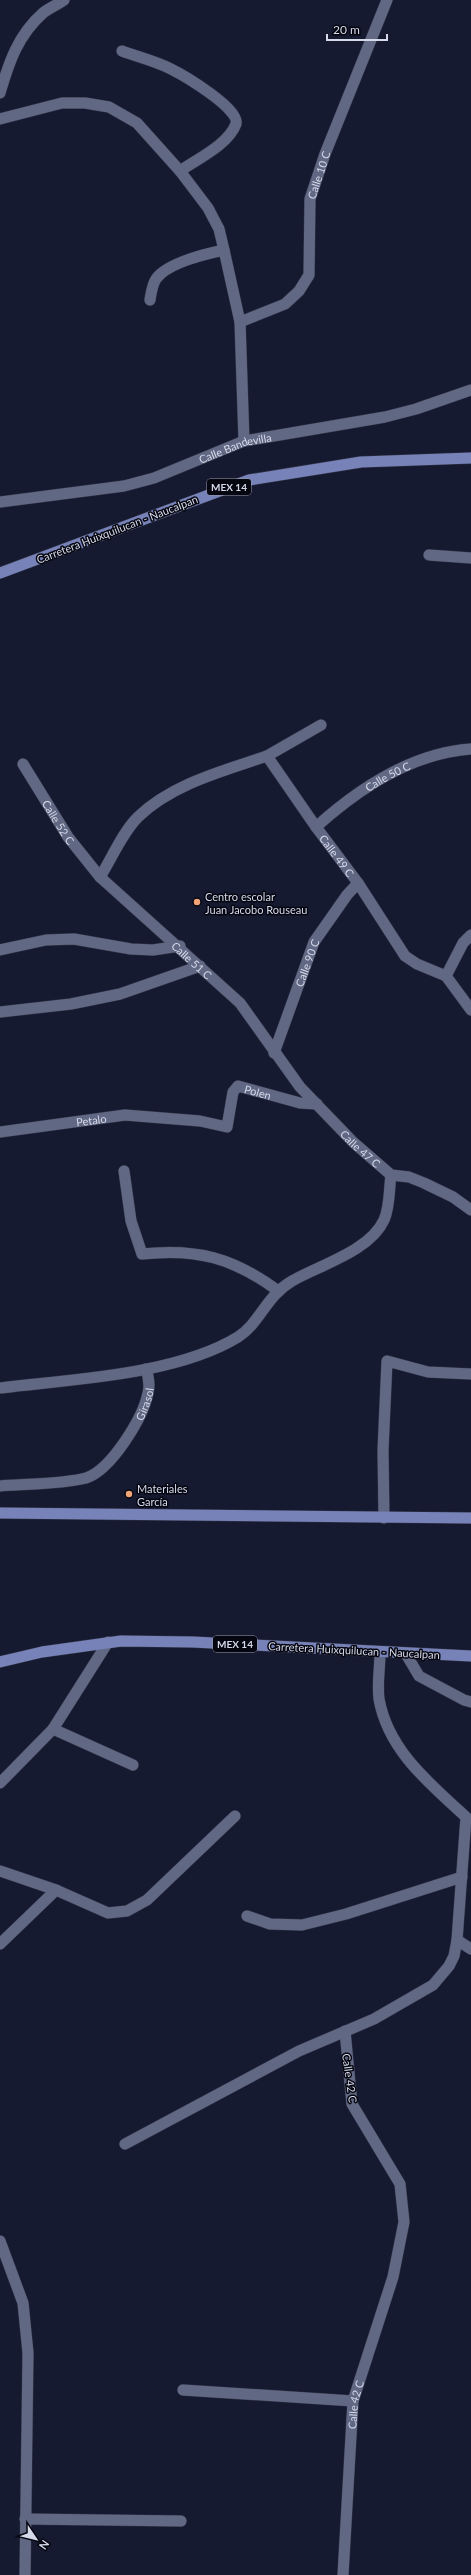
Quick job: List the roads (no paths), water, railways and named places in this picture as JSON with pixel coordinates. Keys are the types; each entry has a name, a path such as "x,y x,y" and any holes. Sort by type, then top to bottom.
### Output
{"main road":[{"name":"Carretera Huixquilucan - Naucalpan","path":"0,573 249,480 361,462 471,458"},
{"path":"0,1513 471,1518"},
{"name":"Carretera Huixquilucan - Naucalpan","path":"0,1662 42,1652 108,1642 193,1642 380,1653 471,1656"}],"street":[{"path":"0,93 12,54 24,33 45,12 64,0"},
{"name":"Calle 10 C","path":"240,322 289,302 299,291 309,275 310,199 331,140 387,0"},
{"path":"122,51 170,69 208,91 233,112 236,118 236,124 226,138 180,171"},
{"path":"0,120 62,103 85,103 109,108 137,123 180,171 208,208 219,229 224,250 240,322 244,441"},
{"path":"150,300 156,280 167,270 200,254 224,250"},
{"name":"Calle Bandevilla","path":"0,502 124,486 154,478 244,441 385,417 416,410 471,390"},
{"path":"429,555 471,558"},
{"path":"100,877 131,826 147,810 189,783 267,756 322,725"},
{"name":"Calle 50 C","path":"316,827 336,809 398,770 450,750 471,749"},
{"name":"Calle 49 C","path":"267,756 316,827 358,883 405,956 417,964 446,976"},
{"name":"Calle 52 C","path":"23,764 68,837 100,877"},
{"name":"Calle 51 C","path":"100,877 143,917 180,946 248,1012 274,1053"},
{"name":"Calle 90 C","path":"274,1053 314,942 347,895 358,883"},
{"path":"471,935 463,943 446,976 471,1010"},
{"path":"0,950 46,940 74,939 131,949 153,950 180,946"},
{"path":"0,1012 71,1004 120,994 200,966"},
{"name":"Calle 47 C","path":"274,1053 300,1087 353,1142 390,1175 409,1177 424,1183 453,1197 471,1210"},
{"name":"Polen","path":"182,1120 227,1127 233,1092 238,1086 300,1103 317,1104"},
{"name":"Petalo","path":"0,1132 125,1115 182,1120"},
{"path":"124,1171 131,1221 142,1254 166,1251 212,1256 255,1274 277,1290"},
{"path":"146,1369 181,1362 239,1336 277,1290 327,1265 370,1238 384,1219 390,1175"},
{"path":"384,1518 383,1450 387,1361 428,1372 471,1374"},
{"name":"Girasol","path":"0,1388 146,1369 149,1381 148,1394 142,1410 121,1446 107,1464 86,1478 0,1486"},
{"path":"0,1783 54,1729 108,1642"},
{"path":"125,2144 299,2051 374,2019 433,1985 449,1966 454,1956 457,1940 466,1817 401,1752 385,1724 379,1697 380,1653"},
{"path":"406,1654 418,1676 464,1700 471,1702"},
{"path":"54,1729 133,1765"},
{"path":"0,1871 56,1890 108,1913 127,1911 147,1900 235,1816"},
{"path":"247,1916 270,1924 302,1925 346,1914 462,1877"},
{"path":"0,1944 56,1890"},
{"path":"457,1940 471,1949"},
{"name":"Calle 42 C","path":"343,2575 353,2401 393,2277 404,2222 404,2205 400,2184 352,2104 345,2031"},
{"path":"0,2241 22,2303 28,2353 24,2575"},
{"path":"183,2390 353,2401"},
{"path":"25,2519 181,2521"}],"place":[{"name":"Centro escolar Juan Jacobo Rouseau","path":"197,902"},
{"name":"Materiales García","path":"129,1494"}]}
